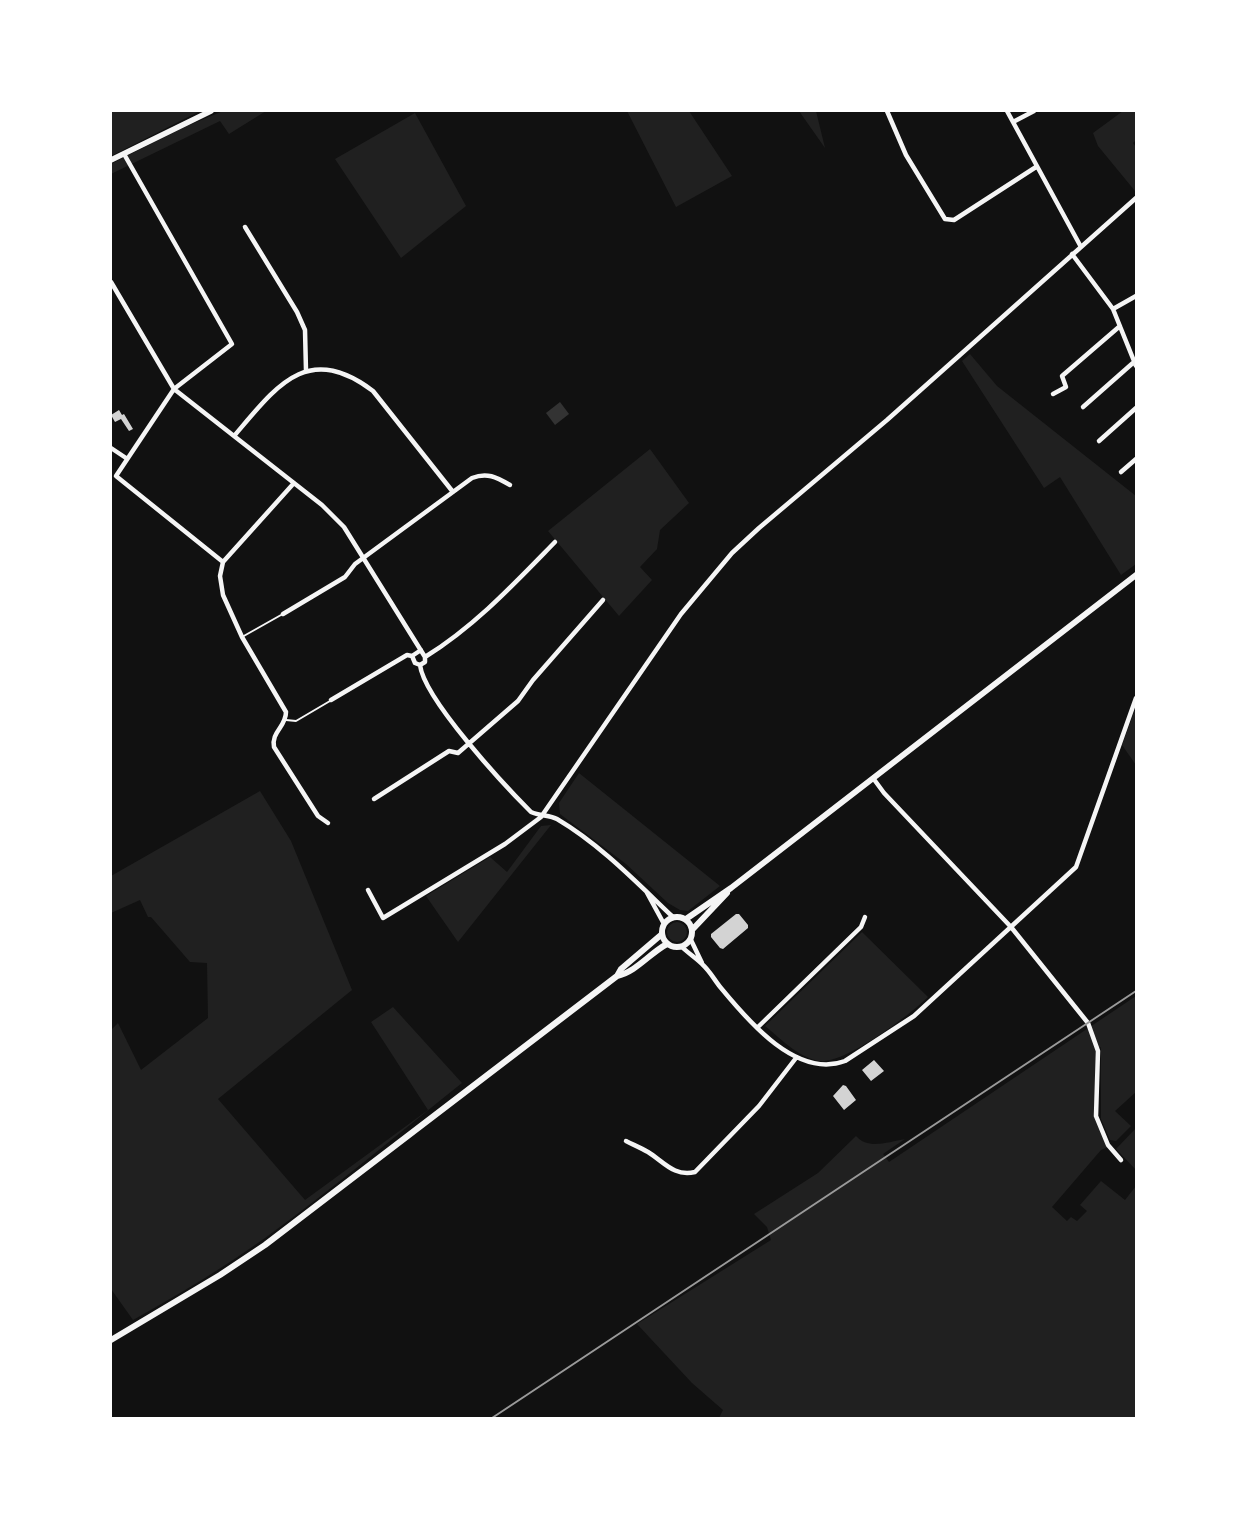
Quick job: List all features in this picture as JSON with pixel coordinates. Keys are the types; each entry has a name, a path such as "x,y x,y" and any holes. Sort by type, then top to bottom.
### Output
{"main road":[{"path":"667,944 662,934 664,924 673,917 686,919 731,888 1136,575"},
{"path":"692,930 731,888"},
{"path":"111,1340 220,1276 266,1245 617,976 625,974 667,944 682,947 691,940 692,930 686,919"},
{"path":"617,976 621,968 662,934"}],"street":[{"path":"111,160 211,111"},
{"path":"887,111 906,155 945,220 954,220 1036,167"},
{"path":"1007,111 1081,247"},
{"path":"1013,122 1034,111"},
{"path":"124,154 232,344 174,389 126,458 116,476 223,562"},
{"path":"368,890 383,918 505,844 542,817 681,614 732,553 887,420 1136,198"},
{"path":"245,228 297,312 305,330 306,371"},
{"path":"1072,254 1113,309 1135,364 1082,407"},
{"path":"111,282 174,389 335,516 364,558 425,657"},
{"path":"1113,309 1136,296"},
{"path":"1053,394 1066,387 1062,376 1120,326"},
{"path":"234,436 272,392 289,379 306,371 332,370 345,373 373,391 453,492"},
{"path":"1099,441 1136,408"},
{"path":"111,448 126,458"},
{"path":"1121,472 1136,459"},
{"path":"283,614 345,578 355,564 472,478 482,474 495,477 510,485"},
{"path":"294,483 223,562 220,576 221,590 242,637 286,712 286,720 275,734 274,747 318,816 328,823"},
{"path":"420,665 424,662 425,657 455,638 504,594 555,542"},
{"path":"374,799 449,751 458,754 470,745 518,701 533,680 603,600"},
{"path":"331,700 407,655 412,656 421,650"},
{"path":"412,656 415,663 420,665"},
{"path":"420,665 423,678 438,702 470,745 521,802 532,812 542,817 555,818 573,830 645,890 673,917"},
{"path":"682,947 702,964 758,1027 796,1058 822,1066 832,1066 845,1061 914,1016 1076,867 1136,698"},
{"path":"873,778 884,793 1011,926 1092,1031 1099,1060 1096,1116 1108,1145 1121,1160"},
{"path":"645,890 664,924"},
{"path":"758,1027 861,927 865,917"},
{"path":"691,940 702,964"},
{"path":"626,1141 650,1153 673,1171 688,1174 695,1172 759,1106 796,1058"}],"lane":[{"path":"242,637 283,614"},
{"path":"286,720 296,721 331,700"}],"shaded area":[{"path":"111,111 200,111 111,156"},
{"path":"223,111 266,111 229,134 220,121 111,174 111,164 187,126"},
{"path":"627,111 689,111 732,176 676,207"},
{"path":"799,111 816,111 825,148"},
{"path":"1123,111 1136,111 1136,140 1133,143 1136,147 1135,191 1098,146 1093,133"},
{"path":"415,113 466,206 401,258 335,159"},
{"path":"970,354 997,386 1136,496 1136,564 1121,575 1060,477 1044,488 962,361"},
{"path":"560,402 569,414 555,425 546,413"},
{"path":"650,449 689,503 660,530 657,549 640,567 652,580 619,616 548,531"},
{"path":"1136,707 1136,765 1122,745"},
{"path":"579,773 720,886 688,911 680,910 668,903 626,864 560,814 559,803"},
{"path":"260,791 291,841 352,990 218,1099 305,1200 428,1110 371,1022 393,1007 462,1083 340,1181 265,1238 200,1281 133,1320 111,1289 111,1030 118,1023 141,1070 208,1018 207,963 190,962 151,917 148,917 140,900 111,913 111,876"},
{"path":"551,825 458,942 426,896 490,857 507,872 541,826"},
{"path":"673,922 681,922 687,928 687,936 681,942 673,942 667,936 667,928"},
{"path":"862,932 928,997 893,1026 860,1047 831,1060 820,1061 812,1059 791,1047 765,1026"},
{"path":"1136,996 1136,1092 1115,1111 1131,1126 1116,1141 1110,1140 1101,1119 1101,1047 1096,1050 1095,1118 1108,1147 1101,1150 1052,1207 1067,1221 1071,1217 1077,1221 1087,1211 1080,1205 1101,1181 1125,1200 1136,1186 1136,1418 719,1418 723,1410 692,1383 637,1324 771,1240 767,1227 754,1214 818,1173 856,1136 866,1143 872,1144 905,1139 883,1154 889,1162"},
{"path":"1136,1128 1136,1170 1116,1149"}],"building":[{"path":"119,410 122,415 124,414 133,429 129,431 121,419 115,422 111,415"},
{"path":"736,914 739,914 748,925 748,928 723,949 720,948 711,937 711,934"},
{"path":"874,1060 884,1071 871,1081 862,1070"},
{"path":"843,1085 846,1086 856,1100 844,1110 833,1096"}],"railway":[{"path":"492,1418 1136,991"}]}
